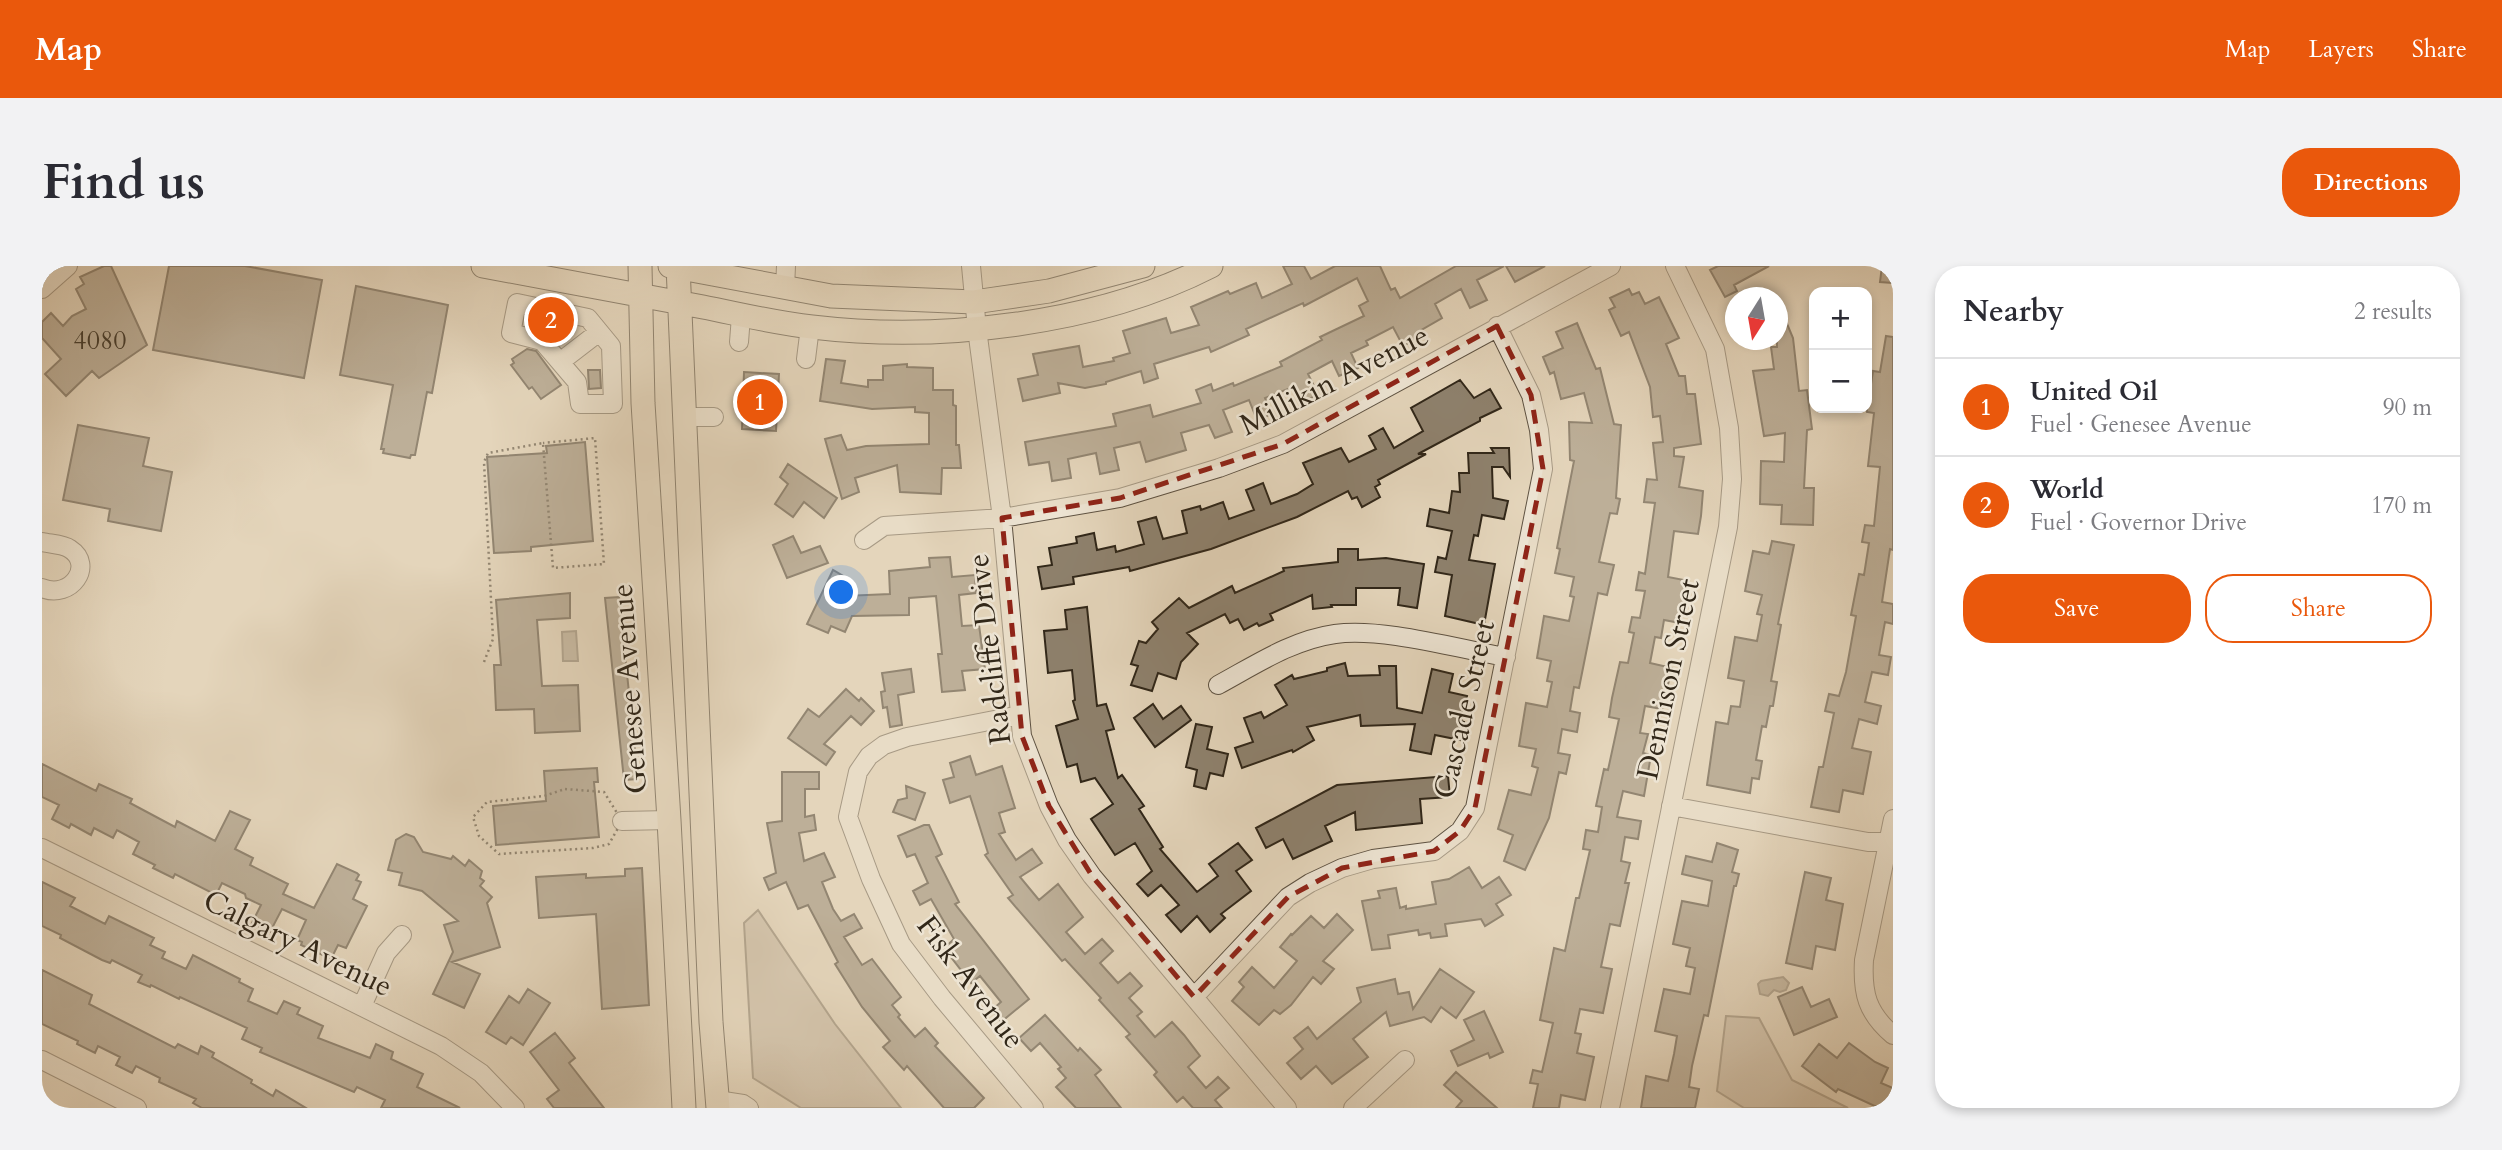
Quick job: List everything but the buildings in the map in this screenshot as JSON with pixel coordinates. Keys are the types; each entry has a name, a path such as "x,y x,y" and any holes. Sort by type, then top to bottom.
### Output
{"main road":[{"path":"483,266 810,327 909,332 977,329 1028,323 1139,295 1211,266"},
{"name":"Genesee Avenue","path":"640,266 640,348 684,1108"},
{"path":"718,1104 710,995 685,417 675,266 785,277 831,296 974,302 1048,291 1143,266"}],"street":[{"path":"42,289 68,266"},
{"name":"Radcliffe Drive","path":"971,266 1002,519 1022,736 1049,806 1067,840 1092,876 1287,1108"},
{"name":"Millikin Avenue","path":"864,540 884,526 1002,519 1120,498 1219,468 1283,444 1611,266"},
{"name":"Dennison Street","path":"1610,1108 1728,527 1732,480 1729,428 1715,349 1675,266"},
{"path":"522,273 511,333 542,341 577,382 580,404 643,403"},
{"path":"560,362 593,325 593,286"},
{"path":"517,303 593,325 611,346 613,404"},
{"path":"739,342 741,316"},
{"name":"Cascade Street","path":"1194,997 1287,897 1342,868 1373,859 1434,851 1460,831 1475,808 1543,469 1539,430 1531,395 1497,326"},
{"path":"806,359 810,327"},
{"path":"611,346 640,348"},
{"path":"685,417 714,417"},
{"path":"42,542 69,548 80,566 78,576 67,589 56,592 42,588"},
{"path":"1218,685 1286,648 1336,634 1380,634 1506,657"},
{"name":"Fisk Avenue","path":"1020,715 907,737 884,745 869,756 858,772 848,817 871,879 901,944 942,998 1034,1108"},
{"path":"1671,806 1868,842 1891,841"},
{"path":"1893,819 1891,841 1864,960 1863,984 1874,1015 1893,1035"},
{"path":"622,821 669,820"},
{"name":"Calgary Avenue","path":"42,848 441,1046 481,1073 515,1108"},
{"path":"362,1006 386,953 402,935"},
{"path":"42,1060 137,1108"},
{"path":"1353,1108 1405,1060"},
{"path":"718,1104 743,1104 749,1108"}],"path":[{"path":"484,662 494,639 484,462 488,453 543,443 595,438 604,564 553,568 543,443"},
{"path":"593,848 499,854 479,836 473,817 486,802 544,796 565,789 600,790"}],"highlighted area":[{"path":"1497,326 1531,395 1543,469 1475,808 1460,831 1434,851 1342,868 1288,897 1194,997 1092,876 1049,806 1022,736 1002,518 1120,498 1283,444"}],"shaded area":[{"path":"576,631 578,661 563,661 562,632"},
{"path":"758,910 835,1024 901,1108 801,1108 753,1078 744,923"},
{"path":"1783,977 1789,983 1786,990 1774,990 1768,996 1760,994 1758,984 1761,981"},
{"path":"1726,1016 1759,1018 1792,1080 1848,1108 1744,1108 1717,1091"}],"place":[{"name":"World","path":"551,320"},
{"name":"United Oil","path":"760,402"}]}
